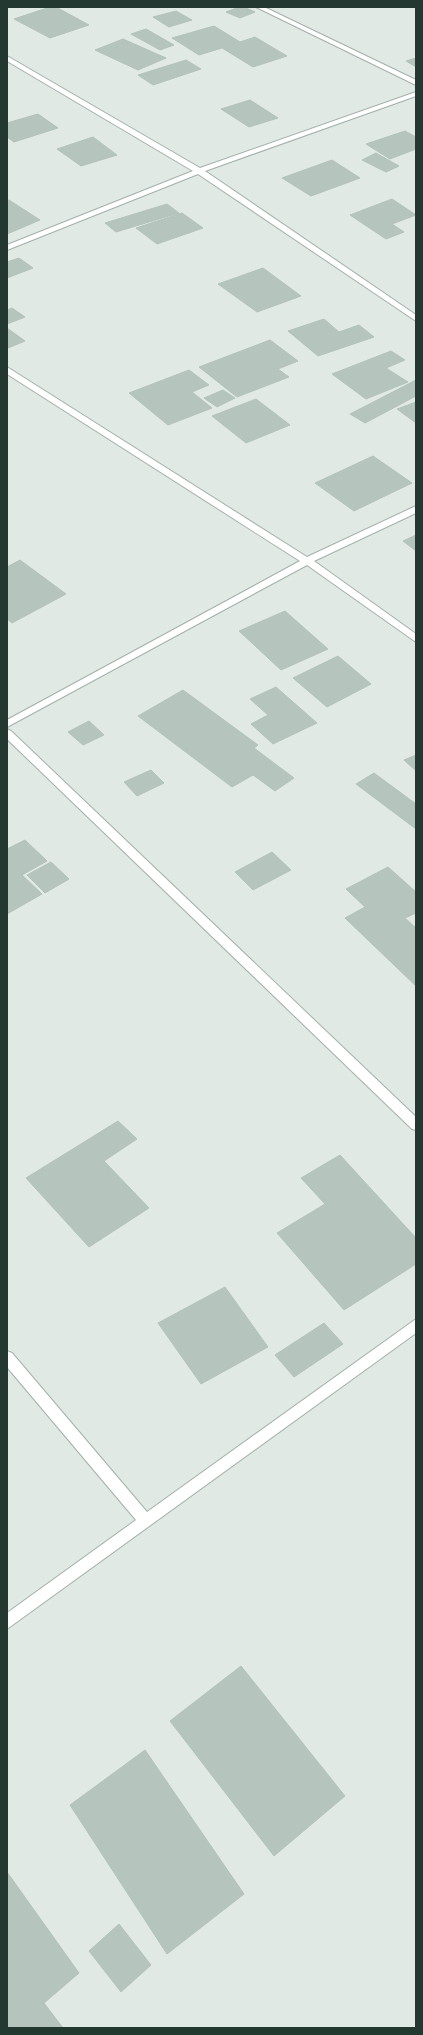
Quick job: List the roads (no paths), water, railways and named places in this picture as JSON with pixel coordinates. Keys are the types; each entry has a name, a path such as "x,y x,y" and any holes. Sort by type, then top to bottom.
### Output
{"street":[{"path":"259,7 416,83"},
{"path":"7,58 199,172 416,319"},
{"path":"7,248 199,172 416,94"},
{"path":"7,370 307,561 416,639"},
{"path":"7,724 307,561 416,509"},
{"path":"7,733 416,1125"},
{"path":"7,1622 416,1325"},
{"path":"7,1357 146,1521"}]}
